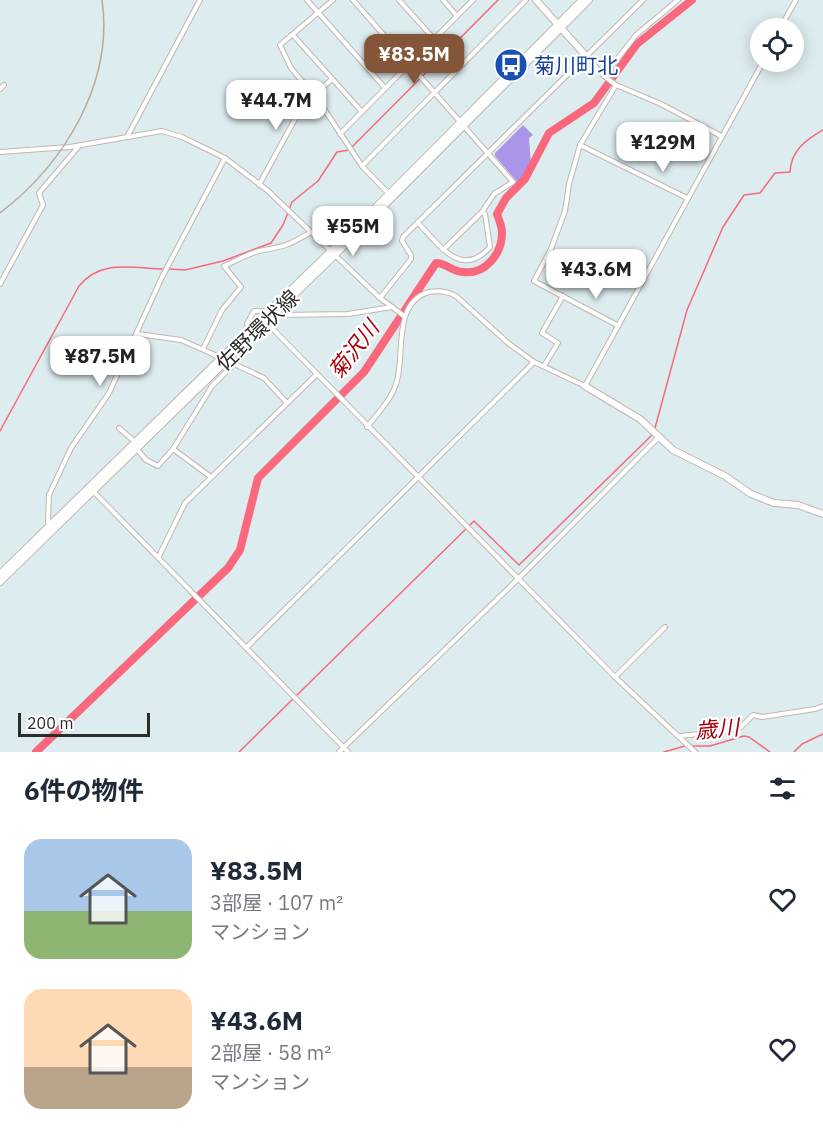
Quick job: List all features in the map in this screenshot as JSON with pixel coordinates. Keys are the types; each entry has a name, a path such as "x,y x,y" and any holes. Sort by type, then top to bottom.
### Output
{"main road":[{"path":"536,0 586,56"},
{"name":"佐野環状線","path":"0,574 52,527 391,196 582,0"},
{"name":"佐野環状線","path":"559,26 589,0"},
{"path":"585,386 640,419 658,438 683,455 725,476 751,494 774,503 798,505 823,514"},
{"name":"佐野環状線","path":"0,582 52,527"}],"street":[{"path":"127,138 200,0"},
{"path":"307,0 386,88"},
{"path":"333,0 280,45 291,68 318,100 362,166 391,196"},
{"path":"353,0 513,182 494,194 482,212 444,249"},
{"path":"399,0 434,39"},
{"path":"443,0 457,16"},
{"path":"340,134 473,0"},
{"path":"362,166 526,0"},
{"path":"380,298 411,259 402,239 643,0"},
{"path":"604,76 636,34 678,0"},
{"path":"786,18 796,0"},
{"path":"293,35 362,112"},
{"path":"586,56 604,76 616,85 661,104 721,136"},
{"path":"367,427 387,403 396,384 404,316 412,303 424,294 438,291 456,296 534,363 585,386 757,72"},
{"path":"314,95 332,79"},
{"path":"0,89 4,85"},
{"path":"616,85 580,145 569,184 565,211 551,249 534,281 617,325"},
{"path":"259,184 295,118 318,100"},
{"path":"0,152 79,146 162,131 170,132 225,158 259,184 290,210 380,298 404,316"},
{"path":"580,145 687,198"},
{"path":"0,284 43,205 39,193 79,146"},
{"path":"52,527 48,522 48,504 54,484 71,448 109,393 122,361 138,334 162,277 225,158"},
{"path":"418,223 459,261 469,260 483,254 490,247 486,213 482,212"},
{"path":"202,349 222,310 241,287 224,266 263,250 290,245 311,232"},
{"path":"544,366 558,343 542,333 563,296"},
{"path":"247,324 254,311 282,315 348,314 393,307"},
{"path":"264,320 615,677 695,752"},
{"path":"138,334 181,340 224,359 264,378 287,403"},
{"path":"246,648 534,363"},
{"path":"119,428 146,460 158,466 173,449 213,386 234,364"},
{"path":"159,556 185,503 317,374"},
{"path":"339,752 519,578 658,438"},
{"path":"173,449 211,477"},
{"path":"91,489 159,556 348,752"},
{"path":"615,677 665,627"},
{"path":"678,736 729,731 741,727 753,715 762,717 823,706"}],"shaded area":[{"path":"523,125 533,135 529,138 531,166 519,184 495,156 495,153"}],"waterway":[{"path":"169,269 185,270 223,261 271,243 283,225 292,202 318,181 337,152 349,150 498,0"},
{"name":"菊沢川","path":"36,752 228,568 240,550 258,478 364,372 436,263 459,272 471,272 491,262 501,241 502,228 497,214 506,198 525,179 549,133 594,103 637,44 692,0"},
{"path":"655,428 687,310 723,227 744,195 760,193 775,173 790,172 793,158 800,146 823,130"},
{"path":"0,431 79,286 88,277 107,268 164,269"},
{"path":"239,752 474,521 519,565 652,435"},
{"name":"歳川","path":"794,752 802,744 823,734"},
{"name":"歳川","path":"690,746 710,746 744,736 770,752"},
{"name":"歳川","path":"664,752 685,746"}],"railway":[{"path":"0,213 45,171 64,146 80,119 92,91 100,61 104,31 102,0"}],"place":[{"name":"菊川町北","path":"511,65"}]}
